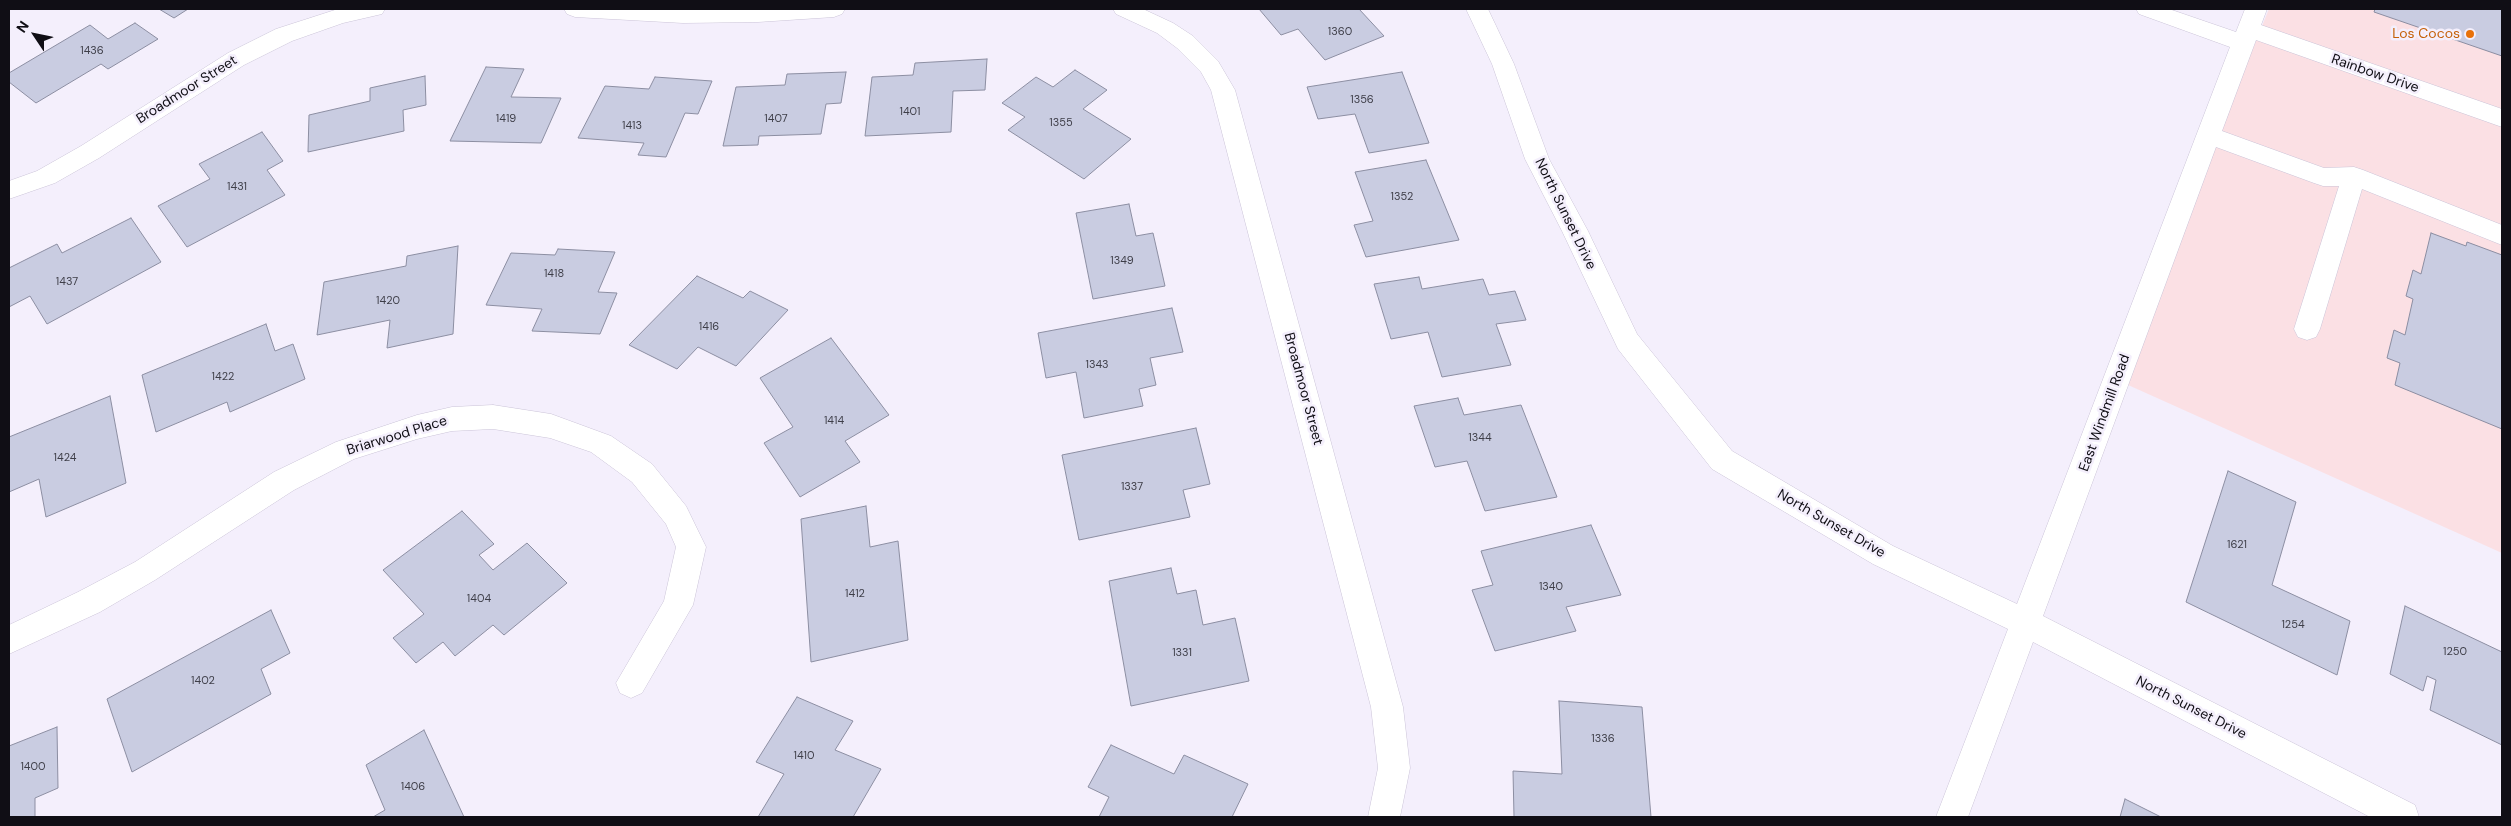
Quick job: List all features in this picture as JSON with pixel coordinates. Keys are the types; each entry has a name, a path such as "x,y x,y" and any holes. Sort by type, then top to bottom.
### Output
{"street":[{"name":"Broadmoor Street","path":"9,190 46,177 90,152 236,59 284,35 339,16 374,9"},
{"path":"575,9 683,15 758,14 834,9"},
{"name":"Broadmoor Street","path":"1124,9 1165,28 1185,42 1210,68 1223,90 1388,707 1394,768 1384,817"},
{"name":"North Sunset Drive","path":"1477,9 1503,64 1537,159 1575,231 1627,341 1722,460 1883,555 2026,623 2403,817"},
{"name":"Rainbow Drive","path":"2147,9 2249,27 2502,118"},
{"name":"East Windmill Road","path":"1952,817 2249,27"},
{"path":"2209,135 2323,177 2354,176 2502,235"},
{"path":"2307,329 2354,176"},
{"name":"Briarwood Place","path":"9,640 89,602 137,575 284,481 346,450 434,423 452,419 493,417 551,426 601,444 642,473 676,515 691,547 678,605 632,683"}],"shaded area":[{"path":"2269,9 2502,9 2502,553 2117,380"}],"building":[{"path":"159,9 188,9 174,18"},
{"path":"1259,9 1359,9 1384,36 1325,60 1298,29 1281,35"},
{"name":"Los Cocos","path":"2375,9 2502,9 2502,56 2374,12"},
{"path":"135,23 158,39 108,69 101,64 36,103 9,82 9,73 90,25 108,39"},
{"path":"987,59 985,90 953,91 951,132 865,136 872,77 913,75 915,63"},
{"path":"486,67 524,69 511,97 561,98 541,143 450,141"},
{"path":"1075,70 1107,90 1083,109 1131,139 1084,179 1008,130 1025,117 1002,103 1036,77 1053,87"},
{"path":"846,72 841,103 826,104 821,134 759,136 758,145 723,146 736,87 785,85 787,74"},
{"path":"1402,72 1429,143 1369,153 1355,114 1318,119 1307,87"},
{"path":"425,76 426,105 403,110 404,131 308,152 309,115 370,101 370,88"},
{"path":"655,77 712,81 698,114 685,113 666,157 638,155 644,143 578,138 605,86 649,89"},
{"path":"262,132 283,161 267,170 285,195 187,247 158,206 210,179 199,164"},
{"path":"1426,160 1459,240 1366,257 1354,225 1373,221 1355,172"},
{"path":"1129,204 1136,236 1153,233 1165,286 1093,299 1076,213"},
{"path":"131,218 161,262 47,324 30,296 9,307 9,268 57,244 62,253"},
{"path":"2431,233 2466,246 2467,242 2502,255 2502,429 2395,385 2400,363 2387,358 2394,330 2405,335 2413,299 2406,296 2413,270 2421,274"},
{"path":"458,246 453,334 387,348 390,320 317,335 324,282 406,266 407,256"},
{"path":"558,249 615,252 598,292 617,293 600,334 532,331 542,309 486,305 511,253 555,255"},
{"path":"697,276 743,298 750,291 788,310 736,366 698,347 677,369 629,345"},
{"path":"1419,277 1422,289 1483,279 1489,295 1515,291 1526,320 1496,324 1511,365 1442,377 1428,332 1391,339 1374,284"},
{"path":"1172,308 1183,352 1150,358 1156,385 1139,389 1143,406 1084,418 1076,372 1046,378 1038,333"},
{"path":"266,324 275,351 293,344 305,379 230,412 227,402 156,432 142,375"},
{"path":"831,338 889,415 845,441 860,462 800,497 764,443 793,427 760,378"},
{"path":"110,396 126,483 46,517 39,479 9,492 9,437"},
{"path":"1458,398 1464,415 1521,405 1557,497 1485,511 1467,461 1435,467 1414,406"},
{"path":"1196,428 1210,484 1183,490 1190,517 1079,540 1062,455"},
{"path":"2228,471 2296,502 2272,585 2350,621 2337,675 2186,602"},
{"path":"866,506 870,547 898,541 908,640 811,662 801,519"},
{"path":"462,511 494,544 479,555 493,570 527,543 567,583 504,635 493,625 455,656 443,642 416,663 393,638 424,614 383,570"},
{"path":"1591,525 1621,595 1566,607 1576,631 1495,651 1472,590 1493,585 1481,551"},
{"path":"1171,568 1177,594 1196,590 1203,625 1235,618 1249,681 1131,706 1109,581"},
{"path":"2405,606 2502,652 2502,745 2430,710 2436,680 2427,676 2423,691 2390,674"},
{"path":"271,610 290,653 261,669 271,694 132,772 107,699"},
{"path":"797,697 853,721 835,750 881,769 853,817 758,817 784,774 756,762"},
{"path":"1559,701 1642,707 1651,817 1514,817 1513,771 1562,774"},
{"path":"57,727 58,788 35,798 35,817 9,817 9,746"},
{"path":"424,730 464,817 373,817 385,810 366,765"},
{"path":"1111,745 1174,774 1184,755 1248,784 1232,817 1099,817 1109,797 1088,787"},
{"path":"2125,799 2161,817 2120,817"}],"place":[{"name":"Los Cocos","path":"2470,34"}]}
